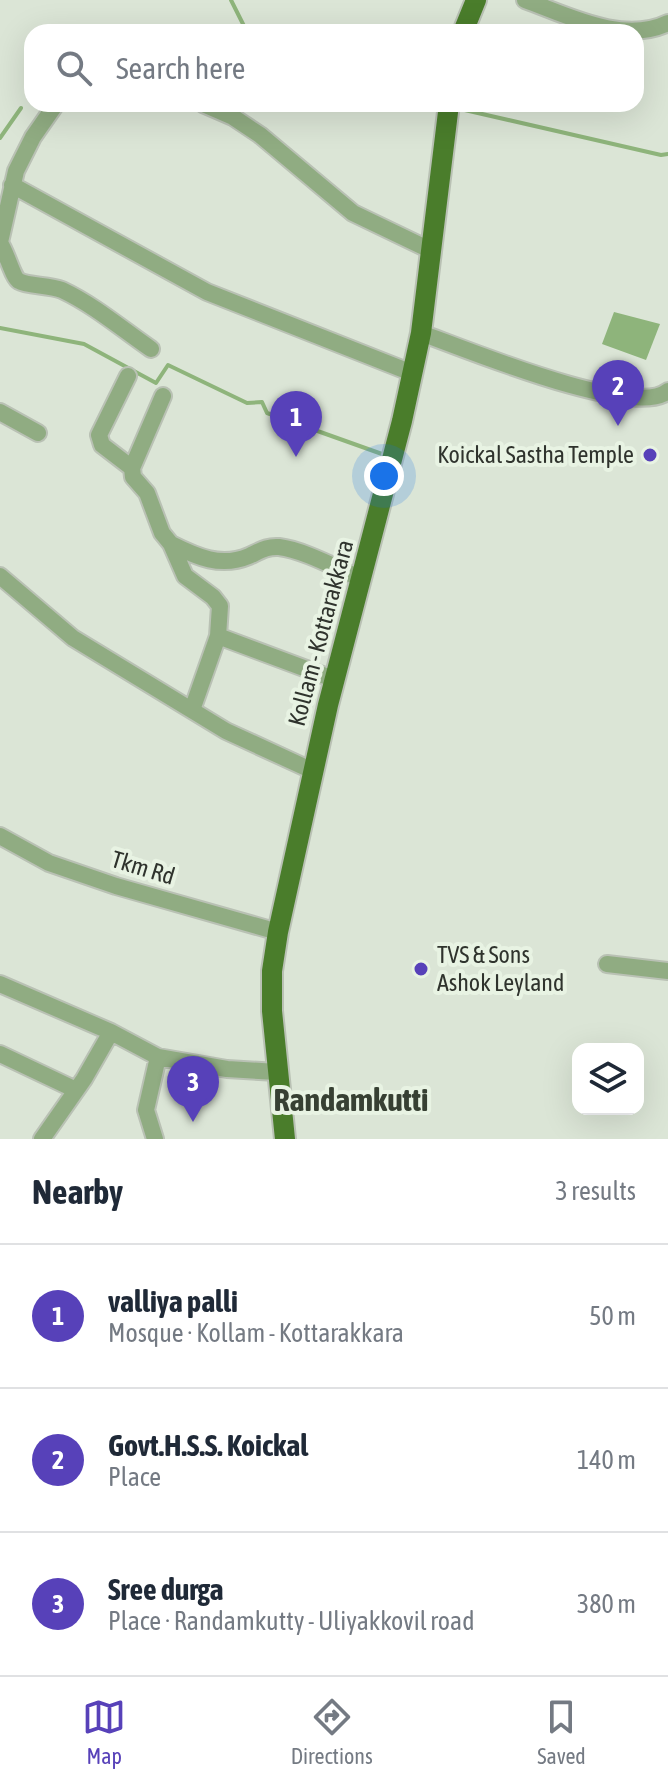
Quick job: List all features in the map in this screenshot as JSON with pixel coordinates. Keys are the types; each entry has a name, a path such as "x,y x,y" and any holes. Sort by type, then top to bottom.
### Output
{"main road":[{"path":"466,24 476,0"},
{"name":"Kollam - Kottarakkara","path":"285,1139 272,998 272,971 278,932 313,771 421,333 448,112"}],"street":[{"path":"525,0 593,24"},
{"path":"644,29 668,23"},
{"path":"50,112 33,137 16,171 0,242 9,256 16,279 21,283 46,284 63,291 151,349"},
{"path":"221,112 260,135 353,213 430,250"},
{"path":"12,185 207,292 412,373"},
{"path":"421,333 577,388 641,399 666,395"},
{"path":"128,376 99,435 102,445 132,468"},
{"path":"163,396 132,468 133,477 147,493 162,533 171,544 185,576 220,606 218,636 192,710"},
{"path":"0,412 38,433"},
{"path":"171,544 197,557 216,562 234,562 265,548 291,549 362,579"},
{"path":"0,576 73,638 226,731 313,771"},
{"path":"218,636 336,680"},
{"name":"Tkm Rd","path":"0,836 49,863 116,886 278,932"},
{"path":"607,964 668,971"},
{"path":"0,984 111,1032 158,1057 227,1069 277,1072"},
{"path":"42,1139 111,1032"},
{"path":"0,1054 76,1090"},
{"path":"155,1139 146,1110 158,1057"}],"shaded area":[{"path":"614,312 660,324 646,360 602,344"}],"waterway":[{"path":"231,0 243,24"},
{"path":"0,138 21,108"},
{"path":"473,112 661,155 668,154"},
{"path":"0,328 84,344 156,383 168,365 247,403 262,402 267,413 382,454"}],"place":[{"name":"Govt.H.S.S. Koickal","path":"618,426"},
{"name":"Koickal Sastha Temple","path":"650,455"},
{"name":"valliya palli","path":"296,457"},
{"name":"TVS & Sons Ashok Leyland","path":"421,969"},
{"name":"Sree durga","path":"193,1122"}],"district":[{"name":"Randamkutti","path":"351,1100"}]}
